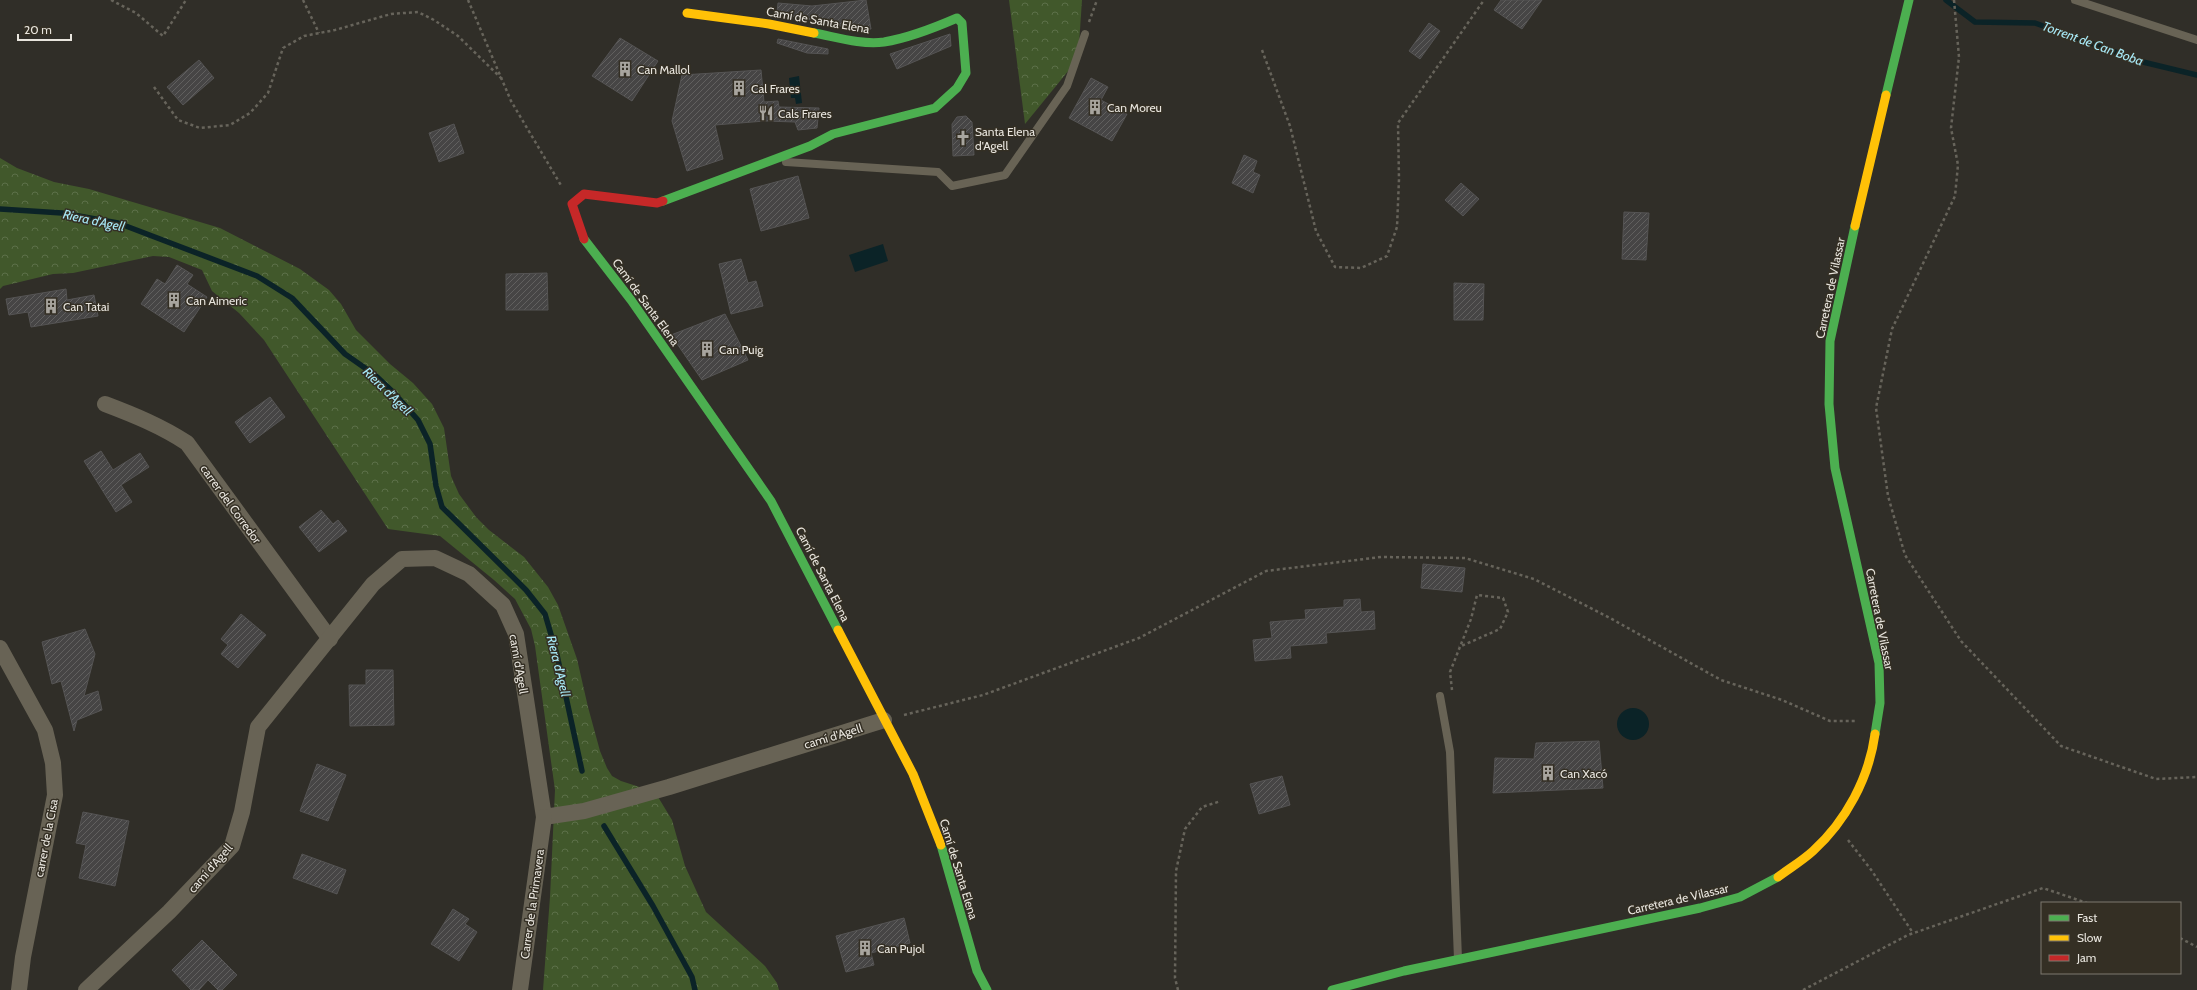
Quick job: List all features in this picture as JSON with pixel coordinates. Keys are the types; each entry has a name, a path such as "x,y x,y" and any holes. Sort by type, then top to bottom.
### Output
{"street":[{"name":"Carretera de Vilassar","path":"1332,990 1404,971 1700,908 1740,896 1778,877 1812,851 1836,824 1862,784 1874,744 1880,703 1879,663 1835,468 1829,404 1830,340 1867,172 1909,0"},
{"name":"Camí de Santa Elena","path":"687,13 768,24 854,41 883,42 931,29 957,18 962,23 966,72 957,88 935,108 833,134 810,146 767,163 657,203 584,194 572,204 584,236 631,300 771,501 913,774 942,847 978,971 987,990"},
{"name":"carrer del Corredor","path":"105,404 153,423 187,443 330,639"},
{"name":"camí d'Agell","path":"86,990 169,912 232,846 242,812 258,728 373,584 402,559 435,558 469,574 503,605 516,634 544,817 584,811 669,787 884,720"},
{"name":"carrer de la Cisa","path":"0,648 45,730 53,763 55,795 23,958 19,990"},
{"name":"Carrer de la Primavera","path":"520,990 544,817"}],"lane":[{"path":"2075,0 2197,40"},
{"path":"767,163 938,172 952,186 1005,175 1067,86 1085,34"},
{"path":"1440,696 1450,752 1458,960"}],"path":[{"path":"111,0 136,13 163,36 186,0"},
{"path":"303,0 319,33"},
{"path":"468,0 511,101 572,204"},
{"path":"1085,34 1097,0"},
{"path":"1262,50 1290,126 1316,231 1335,267 1361,268 1388,256 1397,227 1399,179 1398,123 1484,0"},
{"path":"1954,0 1959,57 1951,128 1958,166 1955,196 1892,329 1876,408 1888,496 1905,555 1961,641 2061,746 2156,779 2197,778"},
{"path":"154,87 178,120 200,128 230,125 250,113 268,93 282,48 304,36 391,14 418,12 434,20 458,36 502,79"},
{"path":"884,720 983,695 1140,638 1266,572 1381,557 1465,558 1534,579 1610,618 1721,680 1782,700 1830,721 1877,722"},
{"path":"1452,693 1450,672 1459,647 1471,619 1477,595 1502,598 1508,612 1500,628 1459,647"},
{"path":"1178,990 1175,978 1176,871 1185,829 1202,807 1221,801"},
{"path":"1836,824 1872,871 1913,933"},
{"path":"1804,990 1913,933 2043,888 2084,902"},
{"path":"2181,939 2197,947"}],"green space":[{"path":"1009,0 1082,0 1078,59 1025,124"},
{"path":"0,158 17,168 54,182 89,189 220,228 300,269 329,290 341,304 356,330 390,364 413,383 432,404 444,428 451,476 459,494 476,517 489,530 524,557 548,587 558,605 577,659 600,751 607,768 612,776 621,781 655,792 672,820 685,866 706,912 765,966 777,983 779,990 543,990 550,897 555,790 535,646 531,629 515,599 440,536 388,529 264,340 239,313 212,291 202,270 169,257 153,256 73,273 53,274 3,286 0,289"}],"water":[{"path":"799,76 802,103 796,104 795,98 791,98 789,78"},
{"path":"883,244 888,261 855,272 849,255"},
{"path":"1630,708 1636,708 1646,715 1649,724 1648,730 1642,737 1636,740 1630,740 1620,733 1617,727 1617,721 1624,711"}],"building":[{"path":"866,0 871,29 855,29 777,13 778,3 812,6"},
{"path":"1501,0 1542,0 1522,29 1494,10"},
{"path":"1429,23 1440,31 1420,59 1409,51"},
{"path":"950,34 951,46 897,69 890,54"},
{"name":"Can Mallol","path":"620,38 658,61 632,101 592,76"},
{"path":"778,39 828,49 828,54 807,53 777,43"},
{"path":"199,60 214,78 183,105 167,87"},
{"path":"761,70 764,102 778,101 779,107 819,108 817,128 798,130 795,122 765,121 715,125 723,159 687,171 672,121 682,75"},
{"name":"Can Moreu","path":"1091,78 1108,87 1101,100 1127,114 1112,141 1069,118"},
{"name":"Santa Elena d'Agell","path":"966,116 972,122 974,155 953,156 952,124 957,117"},
{"path":"454,124 464,153 439,162 429,133"},
{"path":"1244,155 1257,161 1253,172 1260,175 1253,193 1232,183"},
{"path":"798,176 809,218 761,231 750,189"},
{"path":"1461,183 1479,199 1463,216 1445,200"},
{"path":"1624,212 1649,213 1646,260 1622,259"},
{"path":"741,259 748,283 756,281 763,306 731,314 719,264"},
{"name":"Can Aimeric","path":"177,265 193,275 187,284 207,297 184,332 141,304 157,279 165,284"},
{"path":"547,273 548,310 506,310 506,274"},
{"path":"1454,283 1484,284 1483,320 1454,320"},
{"name":"Can Tatai","path":"66,289 67,300 94,295 98,316 31,327 28,312 9,315 6,299"},
{"name":"Can Puig","path":"725,314 748,360 702,380 671,335"},
{"path":"270,397 285,417 250,443 235,422"},
{"path":"101,451 113,470 140,453 149,467 121,485 132,502 116,512 84,461"},
{"path":"321,510 333,524 338,520 347,531 319,552 299,527"},
{"path":"1423,564 1465,568 1462,592 1421,588"},
{"path":"1360,599 1361,612 1374,611 1375,629 1326,633 1327,643 1290,646 1291,658 1255,661 1253,640 1272,638 1270,622 1306,619 1305,610 1344,607 1344,600"},
{"path":"241,614 266,635 238,668 221,654 228,645 221,639"},
{"path":"85,629 95,654 84,696 98,691 102,710 77,720 74,731 61,681 52,684 42,642"},
{"path":"366,670 393,670 394,725 350,726 349,685 366,685"},
{"name":"Can Xacó","path":"1599,741 1603,788 1493,793 1495,758 1534,759 1536,743"},
{"path":"317,764 346,775 328,821 300,811"},
{"path":"1282,776 1290,805 1259,814 1250,784"},
{"path":"83,812 129,821 115,886 79,878 86,845 76,843"},
{"path":"302,854 346,870 337,894 293,878"},
{"path":"453,909 469,919 465,924 477,932 459,961 431,944"},
{"name":"Can Pujol","path":"904,918 910,943 871,953 874,965 846,972 836,936"},
{"path":"202,940 237,975 222,990 218,990 208,980 199,990 191,990 172,970"}],"waterway":[{"name":"Torrent de Can Boba","path":"1946,0 1975,22 2035,23 2143,62 2197,75"},
{"name":"Riera d'Agell","path":"0,209 62,213 118,223 257,276 292,298 345,354 375,375 394,393 418,420 430,444 436,486 442,507 526,590 545,614 557,655 582,771"},
{"name":"Riera d'Agell","path":"604,826 653,906 692,977 695,990"}],"traffic: fast":[{"path":"1886,95 1909,0"},
{"path":"663,201 810,146 833,134 935,108 957,88 966,73 962,23 957,18 912,35 875,43 858,42 814,33"},
{"path":"1855,226 1830,341 1829,404 1835,468 1879,663 1880,703 1875,734"},
{"path":"584,239 631,300 771,501 838,630"},
{"path":"941,845 977,971 987,990"},
{"path":"1332,990 1404,971 1700,908 1740,897 1778,877"}],"traffic: slow":[{"path":"687,13 769,24 814,33"},
{"path":"1855,226 1886,95"},
{"path":"838,630 913,774 941,845"},
{"path":"1778,877 1813,851 1825,839 1846,812 1854,798 1867,767 1875,734"}],"traffic: jam":[{"path":"584,239 572,204 584,194 657,203 663,201"}],"place":[{"name":"Can Mallol","path":"625,69"},
{"name":"Cal Frares","path":"739,88"},
{"name":"Can Moreu","path":"1095,107"},
{"name":"Cals Frares","path":"766,113"},
{"name":"Santa Elena d'Agell","path":"963,138"},
{"name":"Can Aimeric","path":"174,300"},
{"name":"Can Tatai","path":"51,306"},
{"name":"Can Puig","path":"707,349"},
{"name":"Can Xacó","path":"1548,773"},
{"name":"Can Pujol","path":"865,948"}]}
